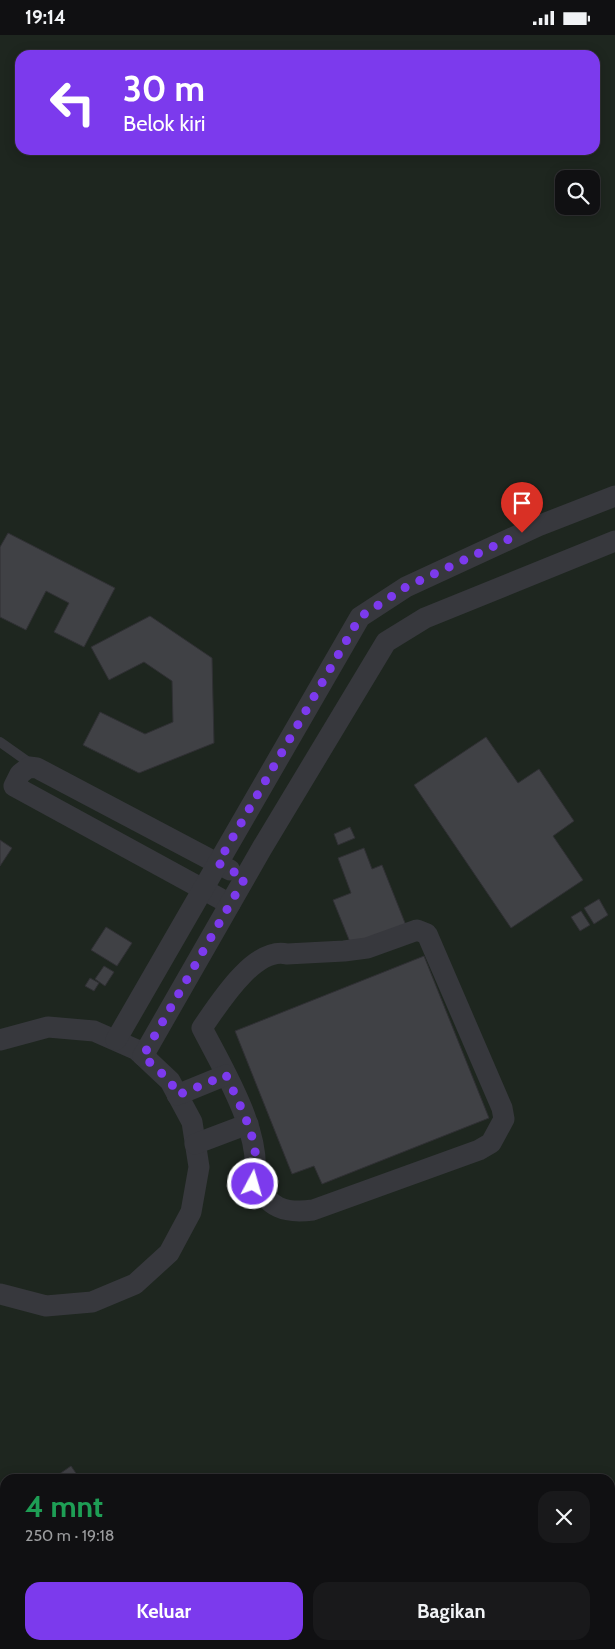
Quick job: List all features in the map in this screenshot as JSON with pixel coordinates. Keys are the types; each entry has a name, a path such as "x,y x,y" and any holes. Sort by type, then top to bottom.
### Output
{"street":[{"path":"116,1040 360,617 406,587 538,526 615,496"},
{"path":"143,1056 245,878 386,642 425,618 615,541"},
{"path":"230,904 14,786 20,774 29,767 37,768 245,878"},
{"path":"418,930 427,934 502,1108 504,1119 491,1143 479,1150 313,1210 299,1212 274,1207 253,1184 256,1168 255,1152 248,1123 226,1075 202,1028 236,980 253,965 272,954 280,952 297,953 367,948 418,930"},
{"path":"0,1040 48,1027 94,1031 136,1049 170,1081 178,1095 192,1122 199,1167 191,1212 169,1253 134,1284 92,1302 83,1303 46,1306 0,1295"},
{"path":"178,1095 226,1075"},
{"path":"195,1144 248,1123"}],"lane":[{"path":"0,742 37,768"}],"shaded area":[{"path":"0,35 615,35 615,1474 0,1474"}],"building":[{"path":"8,533 115,588 84,647 54,632 69,603 46,591 26,630 0,617 0,547"},
{"path":"150,616 212,658 214,743 139,773 83,745 100,712 145,734 173,722 172,681 144,662 109,680 91,647"},
{"path":"486,737 518,783 539,769 574,821 553,836 583,880 511,928 414,785"},
{"path":"350,827 355,838 338,845 334,834"},
{"path":"0,840 12,848 0,866"},
{"path":"364,848 372,869 382,865 407,928 352,947 333,900 351,893 338,858"},
{"path":"599,899 608,915 594,924 584,908"},
{"path":"581,911 590,925 580,931 571,917"},
{"path":"106,927 132,943 117,966 91,950"},
{"path":"424,956 489,1118 322,1184 314,1166 292,1174 235,1031"},
{"path":"104,966 114,972 105,986 95,979"},
{"path":"90,978 99,983 94,991 85,986"},
{"path":"71,1466 77,1474 59,1474"}],"route":[{"path":"253,1184 256,1168 253,1143 248,1123 226,1075 178,1095 170,1081 143,1056 245,878 218,863 360,617 406,587 522,533"}]}
